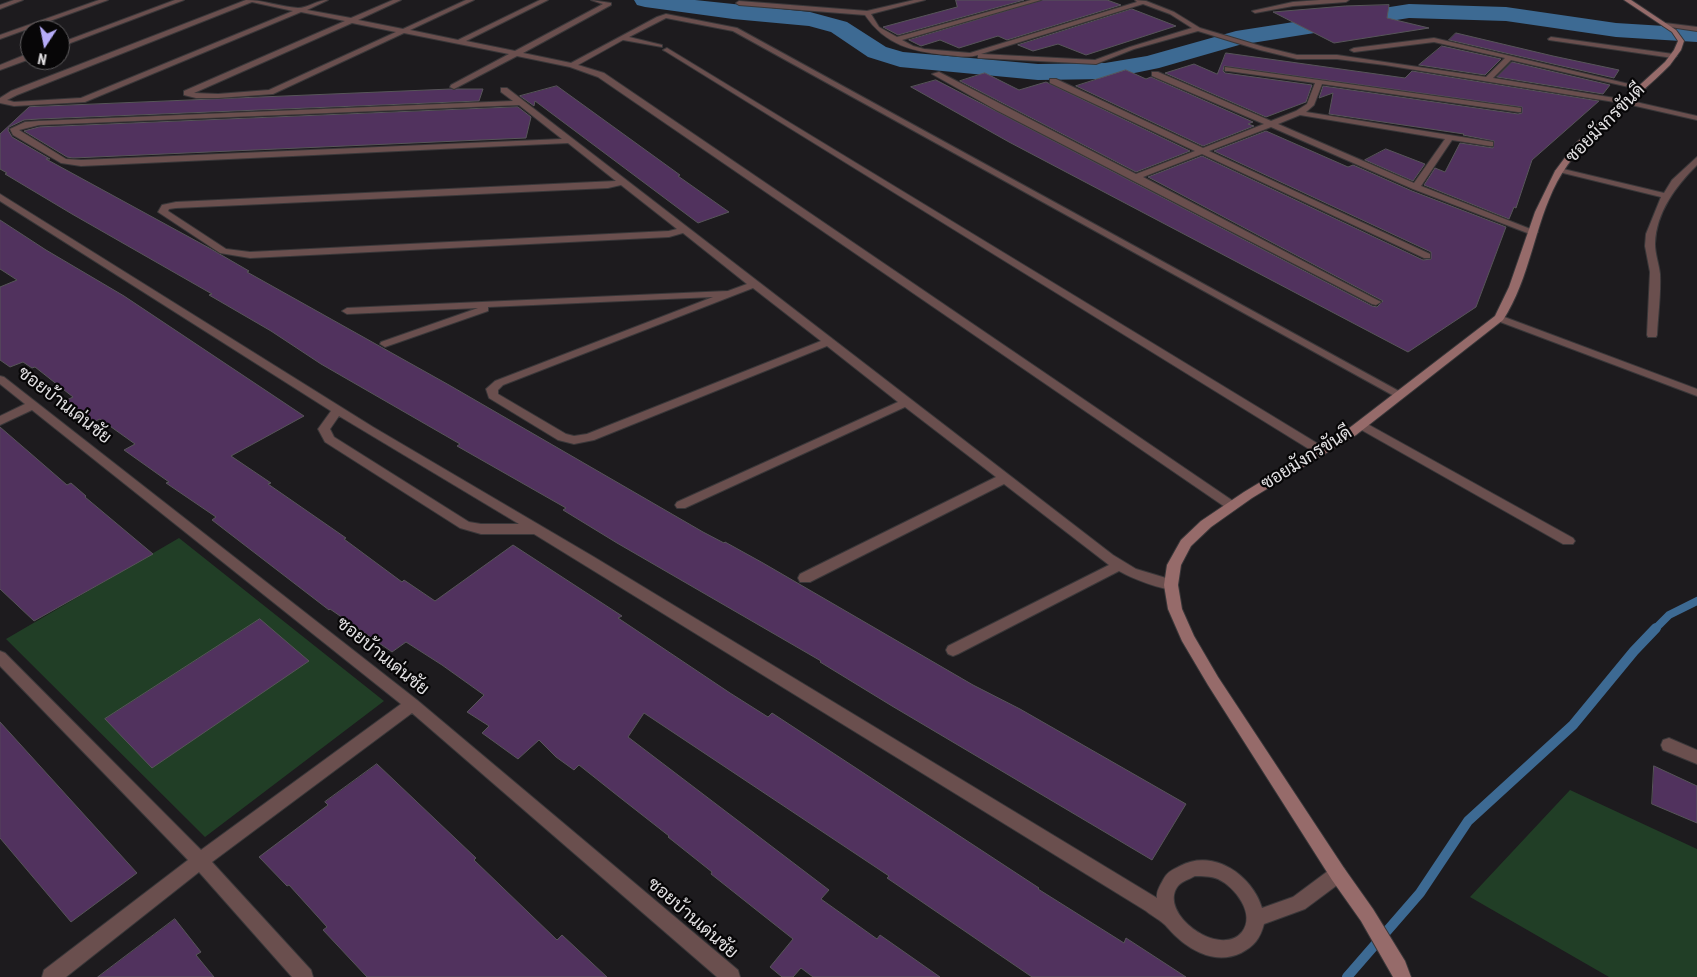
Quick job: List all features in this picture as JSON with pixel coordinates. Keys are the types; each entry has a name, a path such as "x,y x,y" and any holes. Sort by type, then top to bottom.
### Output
{"street":[{"path":"0,7 20,0"},
{"path":"0,37 105,0"},
{"path":"70,41 181,0"},
{"path":"325,0 300,10 82,100 14,104 3,102 2,100 14,93 251,0 300,10 351,20 459,42 514,54 572,65 601,74 1232,506"},
{"path":"398,0 187,93 196,96 218,96 270,92 471,0"},
{"path":"459,42 544,0"},
{"path":"454,87 609,4 594,0"},
{"path":"740,3 867,13 922,0"},
{"path":"895,40 1038,0"},
{"path":"1255,11 1293,4 1346,0"},
{"name":"ซอยมังกรขันดี","path":"1400,972 1366,915 1213,681 1187,638 1175,609 1172,585 1174,565 1186,543 1206,524 1362,425 1499,318 1510,302 1543,200 1559,171 1578,146 1642,88 1680,48 1677,36 1627,0"},
{"path":"970,55 1141,1 1172,13 1198,30 1253,47 1296,57 1358,59 1627,102 1697,118"},
{"path":"867,13 877,28 895,40 924,51 1096,62 1132,48 1198,30"},
{"path":"572,65 666,16 735,30 1400,395"},
{"path":"1664,25 1697,29"},
{"path":"623,38 664,48 1321,451"},
{"path":"1550,39 1673,56"},
{"path":"1354,50 1434,40 1642,88"},
{"path":"1488,79 1510,57"},
{"path":"0,68 20,60"},
{"path":"1228,68 1518,110"},
{"path":"936,74 1376,302"},
{"path":"1155,74 1416,187 1532,232"},
{"path":"1053,81 1427,256"},
{"path":"1136,176 1299,113 1310,105 1319,82"},
{"path":"504,90 828,342 1120,565 1131,572 1172,585"},
{"path":"520,103 39,123 28,124 14,129 16,133 64,161 82,163 568,141"},
{"path":"1299,113 1490,144"},
{"path":"1416,187 1450,137"},
{"path":"1652,335 1655,287 1650,240 1666,196 1674,182 1697,160"},
{"path":"1559,171 1666,196"},
{"path":"622,182 608,185 176,205 165,207 163,212 223,251 250,256 669,234 685,230"},
{"path":"0,197 338,410 1126,889 1170,918"},
{"path":"755,284 499,383 492,389 492,396 562,437 574,440 590,437 828,342"},
{"path":"347,311 735,292"},
{"path":"385,344 498,304"},
{"path":"1499,318 1697,393"},
{"name":"ซอยบ้านเด่นชัย","path":"0,379 412,704 731,977"},
{"path":"682,505 907,402"},
{"path":"0,421 33,405"},
{"path":"338,410 324,429 329,439 465,525 481,529 535,529"},
{"path":"1362,425 1568,541"},
{"path":"805,578 1005,478"},
{"path":"953,650 1120,565"},
{"path":"0,657 200,861 304,977"},
{"path":"51,977 200,861 412,704"},
{"path":"1669,745 1697,757"},
{"path":"1193,868 1207,868 1235,880 1246,892 1253,905 1256,919 1253,932 1246,942 1234,949 1221,951 1205,948 1190,941 1178,931 1165,905 1166,891 1171,880 1180,872 1193,868"},
{"path":"1256,919 1299,903 1338,874"}],"green space":[{"path":"179,538 384,701 205,837 6,639"},
{"path":"1570,790 1697,849 1697,977 1609,977 1470,897"}],"building":[{"path":"956,0 1024,0 898,35 883,27 957,7"},
{"path":"1043,0 1107,0 1121,5 1007,40 998,36 959,48 940,40 921,46 909,40"},
{"path":"1389,5 1387,18 1429,28 1334,43 1273,12 1345,6"},
{"path":"1132,9 1176,26 1086,55 1058,44 1033,51 1018,45"},
{"path":"1456,33 1619,70 1614,78 1449,40"},
{"path":"1442,46 1501,59 1485,75 1419,65"},
{"path":"1226,53 1405,78 1412,71 1599,101 1532,160 1516,208 1514,207 1509,219 1424,185 1435,168 1445,172 1460,143 1493,148 1494,141 1464,134 1329,114 1333,93 1319,98 1323,86 1518,114 1522,113 1522,107 1224,66 1223,71 1225,73 1312,85 1306,102 1266,117 1165,73 1194,64 1217,74"},
{"path":"1512,62 1610,85 1603,94 1497,77"},
{"path":"1126,70 1146,79 1151,77 1253,122 1248,124 1254,126 1203,146 1076,86"},
{"path":"985,73 1019,90 1046,82 1190,151 1136,172 960,81"},
{"path":"936,80 1372,306 1377,307 1383,301 1148,177 1202,156 1423,260 1431,259 1431,252 1214,151 1266,131 1348,167 1353,165 1412,191 1506,227 1476,307 1408,352 1009,142 911,87"},
{"path":"557,86 729,212 698,223 535,101 534,106 520,96"},
{"path":"483,89 479,101 39,119 24,120 9,127 8,130 12,137 50,159 46,159 211,249 249,271 247,272 449,385 703,532 763,563 973,685 1020,709 1186,804 1152,860 892,706 821,661 617,543 563,510 566,508 457,446 460,444 321,364 271,331 209,295 212,294 72,214 5,174 7,173 0,169 0,134 29,107"},
{"path":"518,107 531,117 526,138 73,158 67,157 24,131 39,127"},
{"path":"1386,149 1425,164 1413,181 1365,160"},
{"path":"0,220 46,250 124,296 304,416 231,456 346,538 344,539 402,582 404,580 435,601 513,545 622,616 618,618 730,693 768,717 772,713 1038,889 1124,943 1126,938 1186,977 1032,977 887,878 889,876 644,713 628,737 829,890 821,899 877,939 880,935 940,977 813,977 801,968 793,977 782,977 770,967 793,939 711,874 712,872 669,836 579,765 574,770 556,757 539,740 518,759 482,733 489,726 467,712 484,695 406,642 392,652 329,610 212,520 216,517 166,483 169,482 124,450 135,444 100,419 87,425 58,404 73,397 35,367 32,368 23,362 10,367 0,360 0,287 17,280 0,269"},
{"path":"0,427 67,485 71,483 153,554 34,621 0,589"},
{"path":"260,619 309,661 152,768 105,719"},
{"path":"0,722 137,873 71,922 0,838"},
{"path":"377,764 476,858 474,860 557,940 562,935 607,977 367,977 323,930 327,927 289,885 287,886 259,857 328,805 325,802"},
{"path":"1654,766 1697,786 1697,823 1652,804"},
{"path":"175,919 201,952 196,955 214,977 98,977"}],"waterway":[{"path":"645,0 733,12 810,19 839,27 877,52 900,59 1038,72 1105,71 1150,63 1236,38 1409,11 1506,14 1616,30 1697,35"},
{"path":"1656,628 1669,615 1697,601"},
{"path":"1347,977 1420,893 1468,821 1573,725 1634,651 1656,628"}]}
